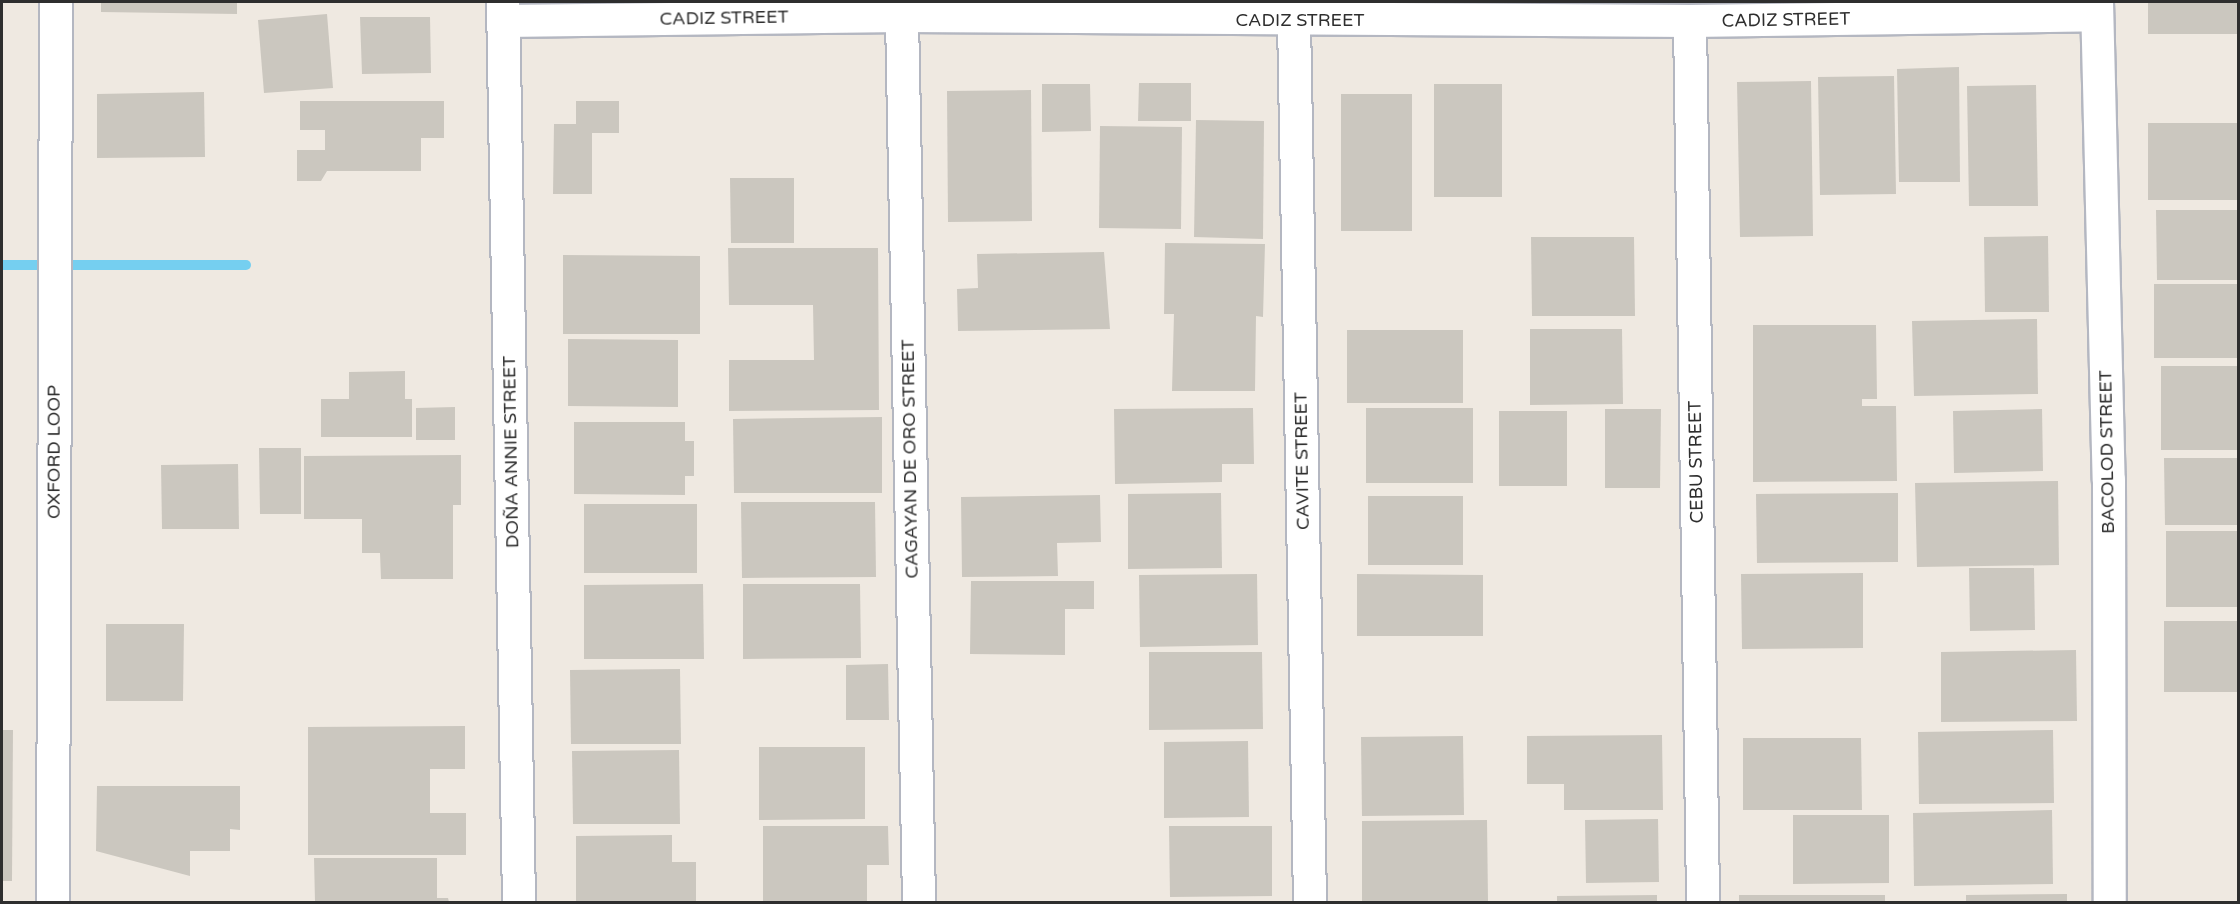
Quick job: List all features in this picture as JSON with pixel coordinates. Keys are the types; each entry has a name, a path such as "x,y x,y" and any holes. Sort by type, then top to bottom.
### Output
{"street":[{"name":"OXFORD LOOP","path":"52,903 56,2"},
{"name":"CADIZ STREET","path":"503,11 1294,20 1690,21 2097,8"},
{"name":"BACOLOD STREET","path":"2097,8 2108,468 2110,903"},
{"name":"DOÑA ANNIE STREET","path":"503,11 519,903"},
{"name":"CAGAYAN DE ORO STREET","path":"902,16 919,903"},
{"name":"CAVITE STREET","path":"1294,20 1310,903"},
{"name":"CEBU STREET","path":"1690,21 1703,903"}],"building":[{"path":"101,2 237,2 237,14 101,12"},
{"path":"2148,2 2238,2 2238,34 2148,34"},
{"path":"327,14 333,88 264,93 258,20"},
{"path":"360,17 430,17 431,73 362,74"},
{"path":"1959,67 1960,182 1899,182 1897,69"},
{"path":"1894,76 1896,194 1820,195 1818,77"},
{"path":"1811,81 1813,236 1740,237 1737,82"},
{"path":"1139,83 1191,83 1191,121 1138,121"},
{"path":"1042,84 1090,84 1091,131 1042,132"},
{"path":"1434,84 1502,84 1502,197 1434,197"},
{"path":"2036,85 2038,206 1969,206 1967,86"},
{"path":"1031,90 1032,221 948,222 947,91"},
{"path":"204,92 205,157 97,158 97,94"},
{"path":"1341,94 1412,94 1412,231 1341,231"},
{"path":"300,101 444,101 444,138 421,138 421,171 327,171 321,181 297,181 297,150 325,150 325,130 300,130"},
{"path":"576,101 619,101 619,133 592,133 592,194 553,194 554,124 576,124"},
{"path":"1196,120 1264,121 1263,239 1194,237"},
{"path":"2148,123 2238,123 2238,200 2148,200"},
{"path":"1100,126 1182,127 1181,229 1099,228"},
{"path":"730,178 794,178 794,243 731,243"},
{"path":"2156,210 2238,210 2238,280 2157,280"},
{"path":"2048,236 2049,312 1985,312 1984,237"},
{"path":"1531,237 1634,237 1635,316 1532,316"},
{"path":"1165,243 1265,244 1263,317 1256,316 1255,391 1172,391 1174,314 1164,314"},
{"path":"728,248 878,248 879,410 729,411 729,360 814,360 813,305 729,305"},
{"path":"1104,252 1110,329 958,331 957,289 978,288 977,254"},
{"path":"563,255 700,256 700,334 563,334"},
{"path":"2154,284 2238,284 2238,358 2154,358"},
{"path":"2037,319 2038,394 1914,396 1912,321"},
{"path":"1753,325 1876,325 1877,399 1862,399 1862,406 1896,406 1897,481 1753,482"},
{"path":"1530,329 1622,329 1623,404 1530,405"},
{"path":"1347,330 1463,330 1463,403 1347,403"},
{"path":"568,339 678,340 678,407 568,406"},
{"path":"2161,366 2238,366 2238,450 2161,450"},
{"path":"405,371 405,399 412,399 412,437 321,437 321,399 349,399 349,372"},
{"path":"455,407 455,440 416,440 416,408"},
{"path":"1253,408 1254,464 1222,464 1222,482 1115,484 1114,409"},
{"path":"1366,408 1473,408 1473,483 1366,483"},
{"path":"1605,409 1661,409 1660,488 1605,488"},
{"path":"2042,409 2043,471 1954,473 1953,411"},
{"path":"1499,411 1567,411 1567,486 1499,486"},
{"path":"882,417 882,493 734,493 733,419"},
{"path":"574,422 685,422 685,441 694,441 694,476 685,476 685,495 574,494"},
{"path":"259,448 301,448 301,514 260,514"},
{"path":"461,455 461,505 453,505 453,579 381,579 380,553 362,553 362,519 304,519 304,456"},
{"path":"2164,458 2238,458 2238,525 2165,525"},
{"path":"238,464 239,529 162,529 161,465"},
{"path":"2058,481 2059,565 1917,567 1915,483"},
{"path":"1221,493 1222,568 1128,569 1128,494"},
{"path":"1898,493 1898,562 1757,563 1756,494"},
{"path":"1100,495 1101,542 1057,543 1058,576 962,577 961,497"},
{"path":"1368,496 1463,496 1463,565 1368,565"},
{"path":"741,502 875,502 876,577 742,578"},
{"path":"584,504 697,504 697,573 584,573"},
{"path":"2166,531 2238,531 2238,607 2166,607"},
{"path":"1969,568 2034,568 2035,630 1970,631"},
{"path":"1863,573 1863,648 1742,649 1741,574"},
{"path":"1257,574 1258,645 1140,647 1139,575"},
{"path":"1357,574 1483,575 1483,636 1357,636"},
{"path":"971,581 1094,581 1094,609 1065,609 1065,655 970,654"},
{"path":"703,584 704,659 584,659 584,585"},
{"path":"743,584 860,584 861,658 743,659"},
{"path":"2164,621 2238,621 2238,692 2164,692"},
{"path":"106,624 184,624 183,701 106,701"},
{"path":"2076,650 2077,721 1941,722 1941,652"},
{"path":"1149,652 1262,652 1263,729 1149,730"},
{"path":"888,664 889,720 846,720 846,665"},
{"path":"680,669 681,744 571,744 570,670"},
{"path":"465,726 465,769 430,769 430,813 466,813 466,855 308,855 308,727"},
{"path":"2,730 13,730 12,881 2,881"},
{"path":"2053,730 2054,803 1919,804 1918,732"},
{"path":"1662,735 1663,810 1564,810 1564,784 1527,784 1527,736"},
{"path":"1463,736 1464,815 1362,816 1361,737"},
{"path":"1743,738 1861,738 1862,810 1743,810"},
{"path":"1248,741 1249,817 1164,818 1164,742"},
{"path":"759,747 865,747 865,819 759,820"},
{"path":"679,750 680,824 573,824 572,751"},
{"path":"97,786 240,786 240,830 230,829 230,851 190,851 190,876 96,851"},
{"path":"2052,810 2053,884 1914,886 1913,813"},
{"path":"1793,815 1889,815 1889,883 1793,884"},
{"path":"1658,819 1659,882 1586,883 1585,820"},
{"path":"1487,820 1488,901 1362,902 1362,821"},
{"path":"763,826 888,826 889,865 867,865 867,902 763,902"},
{"path":"1169,826 1272,826 1272,896 1170,897"},
{"path":"672,835 672,862 696,862 696,902 576,902 576,836"},
{"path":"314,858 437,858 437,898 448,898 449,902 315,902"},
{"path":"2067,894 2067,902 1966,902 1966,895"},
{"path":"1657,895 1657,902 1557,902 1557,896"},
{"path":"1739,895 1885,895 1885,902 1739,902"}],"waterway":[{"path":"2,265 246,265"}]}
